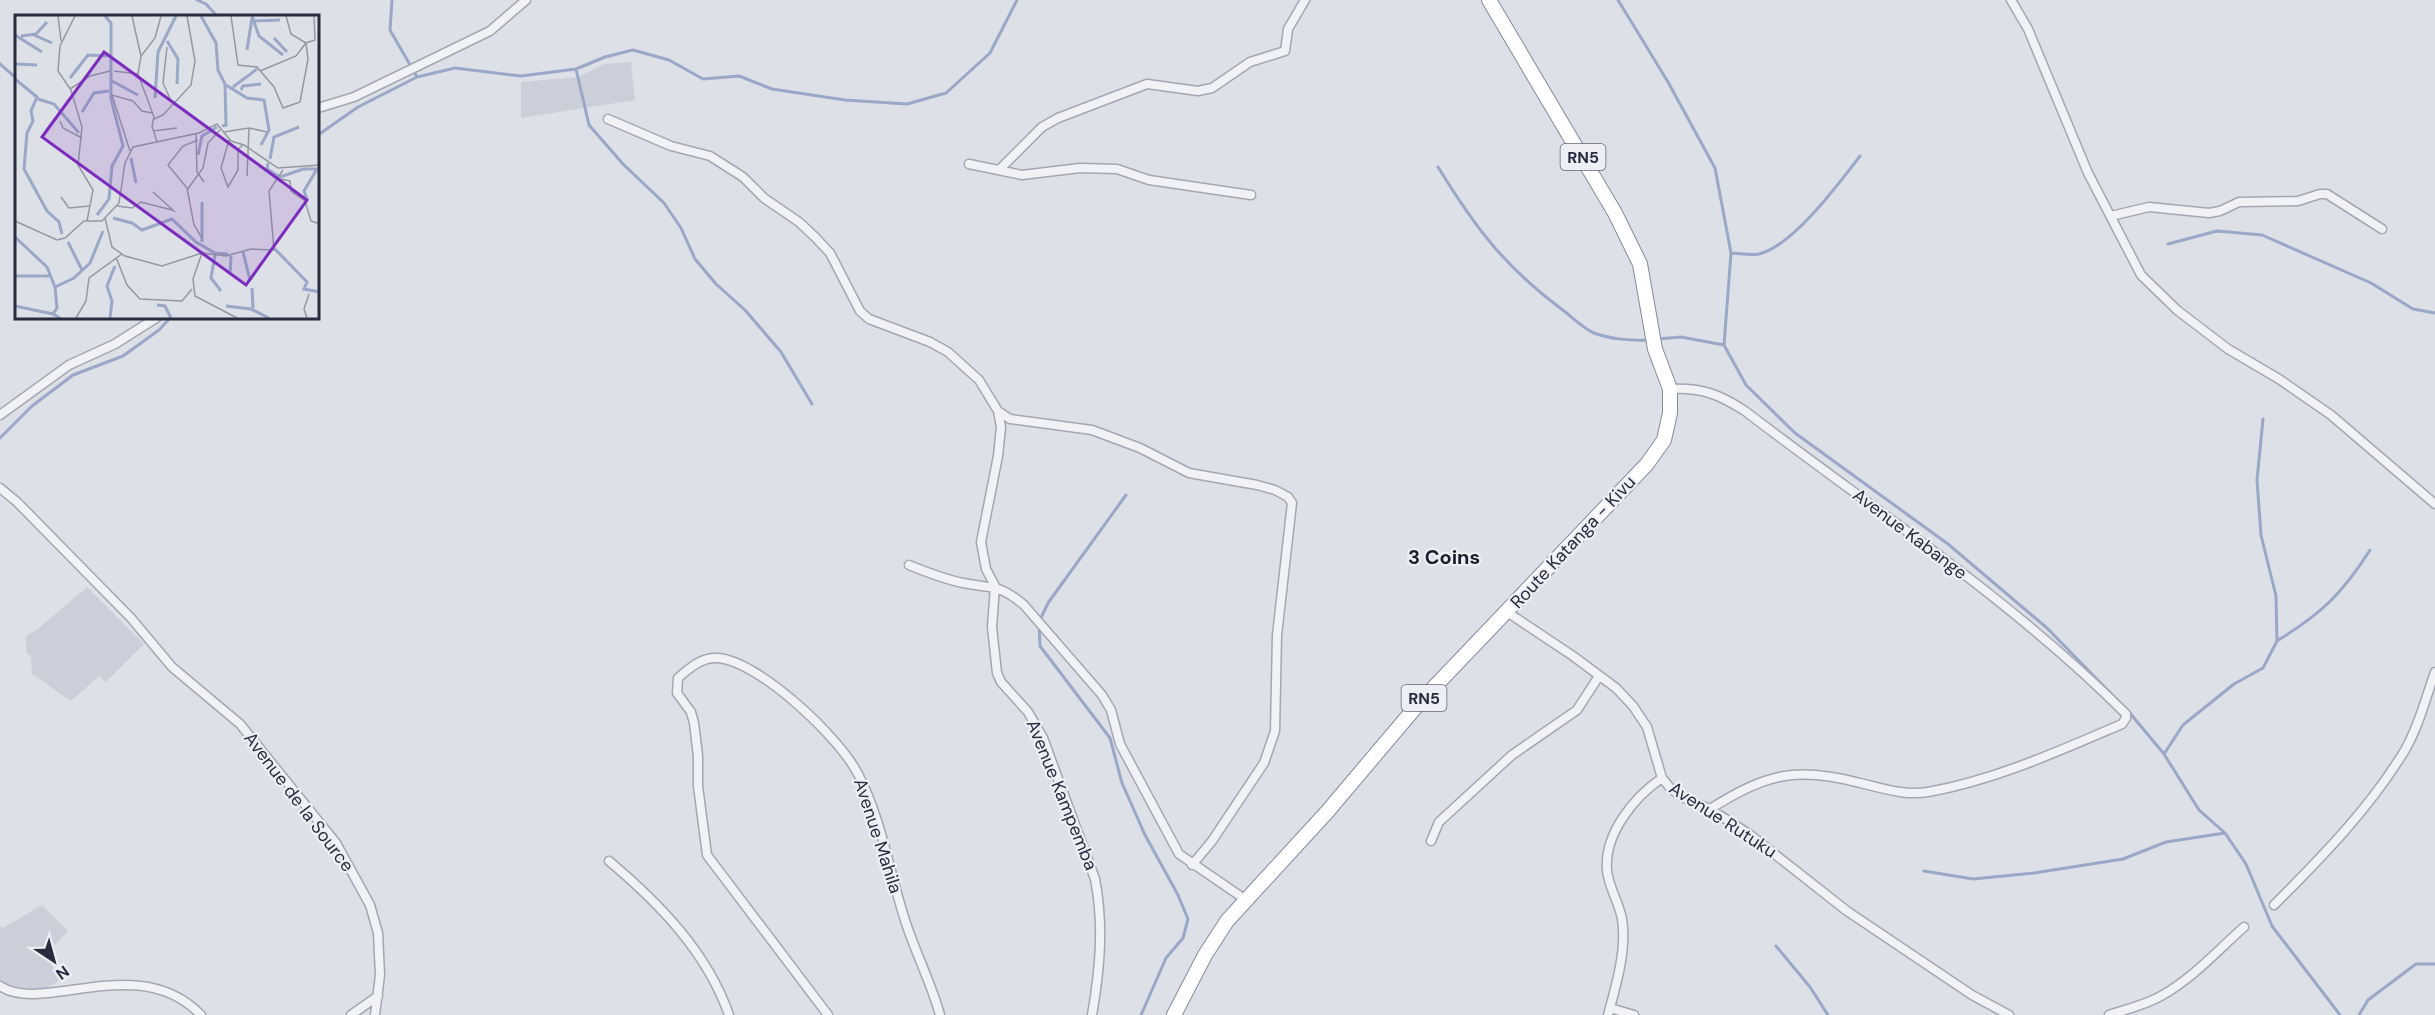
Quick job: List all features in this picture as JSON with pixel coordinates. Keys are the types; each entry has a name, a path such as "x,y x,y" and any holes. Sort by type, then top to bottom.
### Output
{"highway":[{"name":"Route Katanga - Kivu","path":"1174,1015 1205,956 1227,921 1327,812 1420,702 1647,464 1664,440 1670,413 1670,389 1655,349 1640,264 1630,242 1517,43 1489,0"}],"street":[{"path":"999,170 1042,127 1058,118 1147,84 1198,91 1212,88 1250,63 1285,51 1288,49 1288,29 1305,0"},
{"path":"2011,0 2028,29 2077,150 2141,275 2177,310 2228,349 2280,379 2331,415 2435,504"},
{"path":"320,107 368,90 490,31 524,1"},
{"path":"608,120 671,146 710,156 743,177 764,198 800,222 830,253 860,310 869,319 930,342 948,352 979,380 998,411 1001,427 998,456 981,542 987,569 995,586"},
{"path":"969,164 1022,175 1080,168 1117,169 1149,180 1251,195"},
{"path":"2111,216 2149,207 2209,213 2220,211 2239,202 2298,201 2327,194 2382,229"},
{"path":"0,415 69,365 115,344 153,320"},
{"name":"Avenue Kabange","path":"1670,389 1703,390 1720,395 1745,411 2033,627 2126,714 2122,724 2046,756 1927,792 1906,794 1845,778 1795,772 1760,782 1710,809"},
{"path":"998,411 1010,419 1026,423 1070,426 1109,435 1140,447 1189,473 1275,490 1288,497 1292,503 1277,635 1275,730 1264,763 1212,841 1192,865"},
{"name":"Avenue de la Source","path":"0,489 17,502 125,613 172,667 240,724 336,843 370,905 379,947 380,975 375,1015"},
{"path":"909,565 964,584 995,586 1010,593 1029,609 1102,695 1111,710 1120,744 1179,854 1246,900"},
{"name":"Avenue Kampemba","path":"995,586 992,627 997,673 1001,682 1028,712 1043,738 1095,879 1102,946 1092,1015"},
{"name":"Avenue Rutuku","path":"1507,612 1599,676 1633,706 1647,727 1662,778 1671,789 1684,798 1710,809 1799,871 1847,911 1972,995 2008,1015"},
{"name":"Avenue Mahila","path":"828,1015 707,855 698,786 698,756 694,723 691,712 677,693 678,678 695,663 715,658 735,661 786,693 822,729 857,771 869,795 904,918 940,1015"},
{"path":"2274,905 2336,843 2386,777 2406,748 2435,672"},
{"path":"1431,841 1439,822 1512,755 1577,710 1599,676"},
{"path":"1634,1015 1609,1012 1620,958 1622,919 1607,872 1607,856 1620,824 1633,802 1644,790 1662,778"},
{"path":"609,861 646,895 691,944 710,971 729,1015"},
{"path":"2109,1015 2163,995 2181,983 2244,927"},
{"path":"0,986 6,991 28,997 104,986 130,986 176,995 201,1015"},
{"path":"351,1015 378,996"}],"shaded area":[{"path":"631,62 635,100 521,118 521,82 578,77 605,64"},
{"path":"87,587 144,644 106,682 99,676 71,701 32,674 31,657 26,652 26,636 38,629"},
{"path":"42,905 68,931 45,955 61,979 44,990 6,986 0,981 0,926 3,928"}],"waterway":[{"path":"197,0 206,4 216,15"},
{"path":"392,0 390,30 417,77"},
{"path":"320,134 358,107 417,77 455,68 521,76 576,69 605,57 633,50 669,60 703,79 739,76 772,89 845,100 907,104 946,93 990,53 1017,0"},
{"path":"1618,0 1668,82 1715,168 1731,253 1724,345 1746,385 1795,433 1948,544 2047,628 2122,705"},
{"path":"0,64 15,77"},
{"path":"576,69 589,125 623,164 664,203 681,228 695,259 716,284 745,310 781,352 812,404"},
{"path":"1731,253 1759,254 1772,249 1786,239 1814,212 1860,156"},
{"path":"1438,167 1465,209 1493,246 1543,295 1594,333 1621,339 1649,340"},
{"path":"2168,244 2217,231 2262,235 2371,283 2413,309 2435,313"},
{"path":"0,438 32,406 73,375 123,356 159,330 168,320"},
{"path":"1658,339 1681,337 1724,345"},
{"path":"2164,754 2183,725 2234,684 2263,668 2277,641 2276,596 2261,535 2257,480 2263,419"},
{"path":"1126,495 1048,603 1039,622 1040,646 1110,738 1122,783 1145,835 1178,895 1188,919 1183,938 1166,958 1141,1015"},
{"path":"2277,641 2319,612 2350,579 2370,550"},
{"path":"2129,712 2164,754 2199,810 2225,833 2246,864 2272,926 2340,1015"},
{"path":"1924,871 1973,879 2034,873 2123,859 2166,842 2225,833"},
{"path":"1776,946 1810,987 1828,1015"},
{"path":"2359,1015 2368,1000 2416,964 2435,964"}],"district":[{"name":"3 Coins","path":"1444,557"}]}
